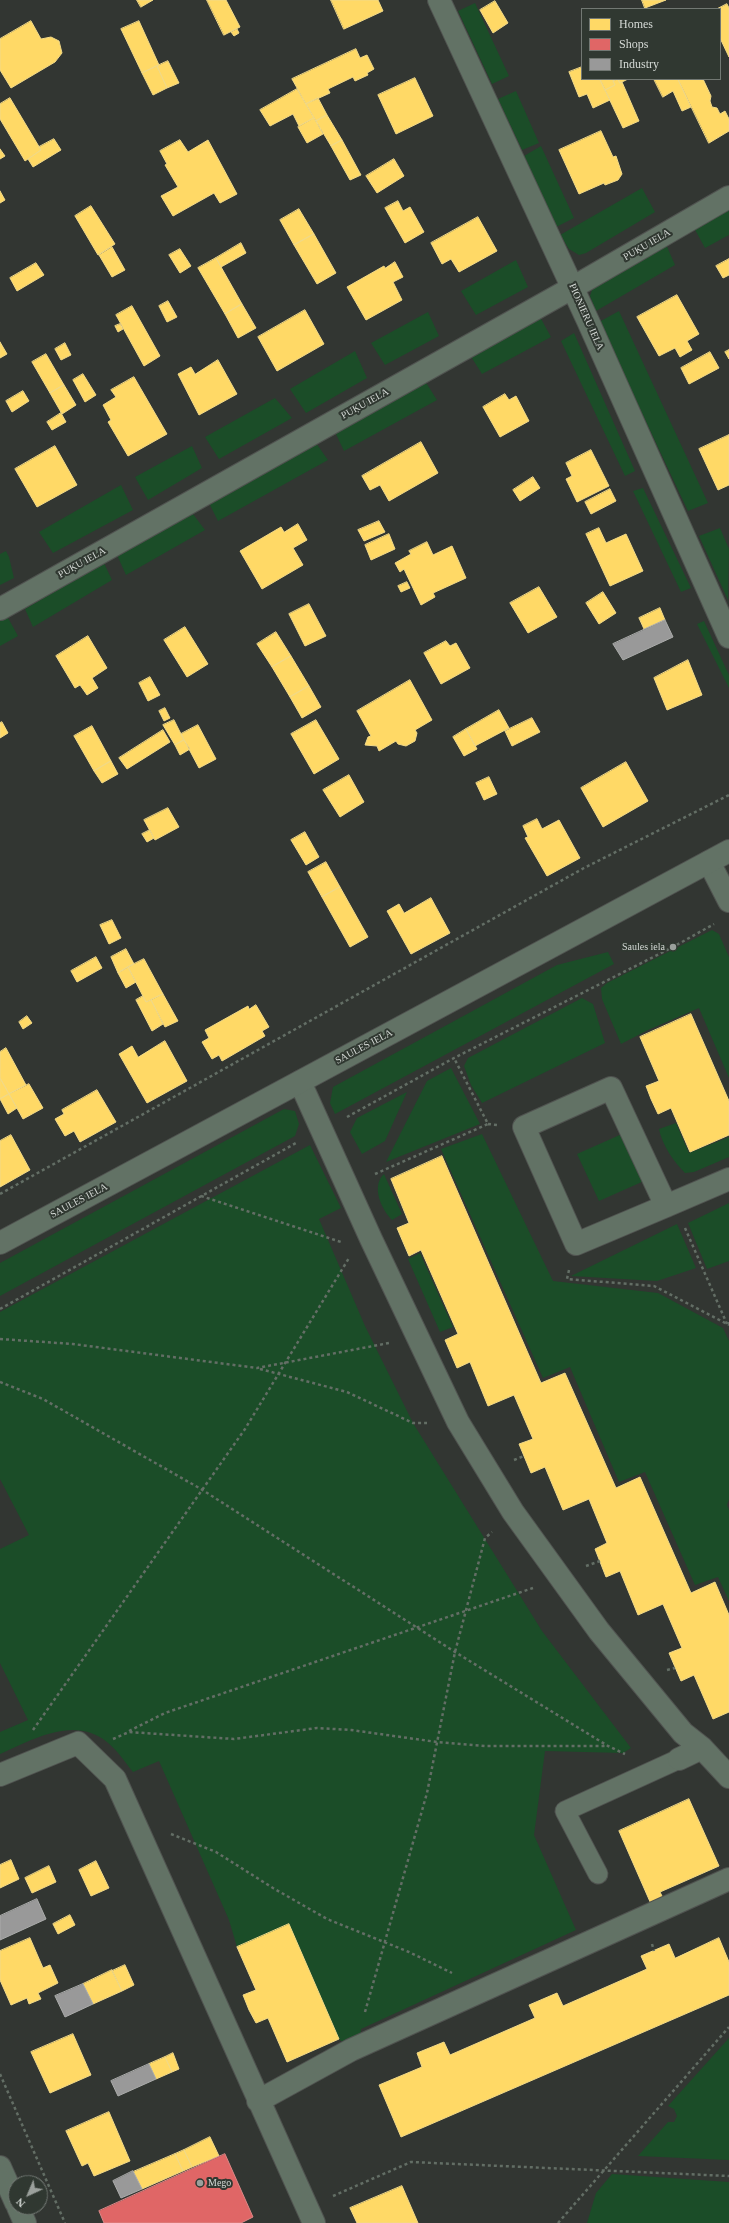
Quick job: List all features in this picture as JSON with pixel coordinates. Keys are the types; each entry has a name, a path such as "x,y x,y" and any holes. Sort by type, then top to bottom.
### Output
{"street":[{"name":"PIONIERU IELA","path":"439,0 572,288 729,637"},
{"name":"PUĶU IELA","path":"0,609 572,288 729,198"},
{"name":"SAULES IELA","path":"0,1243 729,851"},
{"path":"709,862 729,901"},
{"path":"300,1082 322,1129 363,1242 417,1337 458,1422 513,1512 599,1631 678,1727 702,1748 729,1777"},
{"path":"670,1205 611,1088 524,1127 576,1244 670,1205 729,1179"},
{"path":"0,1775 78,1743 115,1779 311,2217"},
{"path":"678,1758 702,1748"},
{"path":"258,2101 360,2046 729,1879"},
{"path":"0,2167 8,2185"}],"lane":[{"path":"598,1874 565,1811 678,1758"}],"path":[{"path":"0,1194 584,868 729,795"},
{"path":"0,1309 322,1129 454,1058 673,947 717,922"},
{"path":"375,1174 488,1124 454,1058"},
{"path":"33,1731 201,1489 245,1429 284,1363 363,1242 200,1196"},
{"path":"670,1205 729,1325"},
{"path":"576,1244 567,1279 654,1286 729,1325"},
{"path":"257,1368 417,1337"},
{"path":"0,1340 73,1344 257,1368 347,1392 413,1423 458,1422"},
{"path":"0,1382 43,1399 201,1489 416,1628 608,1746 623,1753 649,1772"},
{"path":"511,1461 524,1456"},
{"path":"360,2046 360,2029 427,1793 455,1652 485,1538 513,1512"},
{"path":"586,1566 600,1561"},
{"path":"106,1741 129,1732 165,1713 561,1578"},
{"path":"129,1732 234,1739 317,1728 351,1730 437,1742 485,1746 608,1746"},
{"path":"169,1833 216,1852 273,1888 327,1918 385,1942 487,1989"},
{"path":"558,2223 729,2027"},
{"path":"0,2074 65,2223"},
{"path":"311,2217 321,2201 411,2162 729,2176"}],"green space":[{"path":"475,3 509,76 492,84 458,11"},
{"path":"516,91 539,143 522,150 498,99"},
{"path":"541,146 574,218 556,227 524,156"},
{"path":"642,188 655,212 586,253 579,255 569,249 560,235"},
{"path":"729,206 729,235 705,248 693,226"},
{"path":"665,242 675,265 596,311 590,296 593,287"},
{"path":"516,260 528,287 476,315 461,291"},
{"path":"619,311 708,503 688,511 599,322"},
{"path":"428,312 439,336 385,365 371,343"},
{"path":"539,315 551,337 482,374 470,355"},
{"path":"574,333 635,471 625,476 561,341"},
{"path":"355,351 367,378 306,413 290,389"},
{"path":"425,381 437,400 344,451 335,432"},
{"path":"275,398 292,418 219,459 205,437"},
{"path":"316,443 328,460 218,521 209,503"},
{"path":"192,446 202,468 148,500 135,477"},
{"path":"121,485 133,510 53,553 39,532"},
{"path":"643,488 691,588 681,592 633,491"},
{"path":"193,514 205,530 126,575 117,555"},
{"path":"720,528 729,549 728,600 699,536"},
{"path":"6,551 14,578 0,585 0,554"},
{"path":"104,563 112,580 33,627 25,609"},
{"path":"7,616 18,636 0,646 0,620"},
{"path":"704,621 729,675 729,688 697,624"},
{"path":"712,930 719,934 729,957 729,1078 699,1008 648,1030 621,1044 602,999 601,988 607,983"},
{"path":"608,952 614,964 335,1114 330,1103 333,1087 557,965"},
{"path":"582,998 593,1004 605,1043 482,1103 471,1085 464,1066 468,1058"},
{"path":"451,1068 480,1124 386,1162 427,1081"},
{"path":"407,1092 385,1141 362,1154 350,1132 357,1118"},
{"path":"284,1109 295,1111 299,1124 295,1136 0,1296 0,1263"},
{"path":"676,1123 689,1153 729,1137 729,1157 694,1172 685,1173 669,1153 659,1129"},
{"path":"482,1134 553,1281 658,1293 723,1328 729,1341 729,1499 727,1505 729,1510 729,1601 718,1577 695,1585 645,1472 619,1482 570,1367 543,1378 441,1149"},
{"path":"622,1134 644,1181 599,1201 577,1154"},
{"path":"310,1145 341,1208 319,1219 365,1326 413,1423 542,1631 631,1748 623,1753 545,1751 534,1835 576,1930 361,2029 360,2046 351,2050 339,2039 289,1925 237,1947 229,1920 159,1761 133,1772 118,1752 107,1742 94,1734 67,1730 39,1737 0,1754 0,1732 28,1720 0,1663 0,1549 29,1535 0,1479 0,1312"},
{"path":"384,1174 402,1214 392,1220 384,1210 379,1197 378,1185"},
{"path":"729,1203 729,1261 707,1269 688,1223"},
{"path":"677,1224 696,1268 657,1281 571,1276"},
{"path":"420,1253 453,1327 440,1332 408,1259"},
{"path":"729,2038 729,2160 638,2156 668,2122 674,2122 677,2116 674,2109 668,2106"},
{"path":"612,2174 729,2182 729,2223 587,2223 596,2193"}],"building: Homes":[{"path":"137,0 153,0 141,7"},
{"path":"207,0 226,0 240,27 224,35"},
{"path":"331,0 378,0 383,11 344,29"},
{"path":"642,0 666,0 645,8"},
{"path":"495,1 508,23 493,33 480,10"},
{"path":"727,4 729,8 729,57 721,40 721,8 719,8"},
{"path":"31,21 41,39 51,37 59,41 62,53 55,62 11,88 0,70 0,39"},
{"path":"139,21 159,65 142,73 121,29"},
{"path":"237,29 239,33 234,36 231,32"},
{"path":"356,49 360,58 367,55 374,69 367,73 368,75 355,81 353,77 328,89 330,93 306,104 292,79"},
{"path":"168,61 179,83 167,88 157,66"},
{"path":"157,66 167,88 153,95 142,73"},
{"path":"581,67 581,80 600,80 610,100 593,108 587,94 579,97 569,72"},
{"path":"415,78 433,116 396,134 378,95"},
{"path":"600,80 615,80 613,81 615,85 605,90"},
{"path":"618,80 626,80 620,83"},
{"path":"618,80 620,83 622,82 639,121 623,128 605,90 615,85 613,81"},
{"path":"654,80 678,80 691,107 682,111 673,91 663,97"},
{"path":"678,80 703,80 711,96 710,101 712,107 717,108 720,114 725,111 729,119 729,131 709,143"},
{"path":"297,89 314,118 299,126 293,114 270,126 260,110"},
{"path":"10,98 41,150 25,161 0,119 0,104"},
{"path":"318,98 327,115 316,121 306,104"},
{"path":"327,115 342,140 331,146 316,121"},
{"path":"314,118 323,134 307,143 298,127"},
{"path":"601,131 613,157 616,156 622,174 618,180 605,185 604,183 579,194 559,150"},
{"path":"54,139 61,150 33,167 28,159 41,150 39,147"},
{"path":"180,140 188,152 208,140 237,194 220,203 214,193 173,216 161,196 178,187 165,165 167,164 160,151"},
{"path":"342,140 361,175 350,180 331,146"},
{"path":"0,149 5,156 0,159"},
{"path":"394,159 404,176 377,193 366,176"},
{"path":"0,191 5,200 0,203"},
{"path":"398,201 403,211 410,207 424,232 405,243 385,208"},
{"path":"91,206 115,244 98,255 75,216"},
{"path":"299,209 314,234 294,245 280,220"},
{"path":"478,217 497,251 459,272 451,259 442,264 431,243"},
{"path":"314,234 336,273 317,284 294,245"},
{"path":"241,243 246,253 221,267 216,258"},
{"path":"112,247 125,270 112,277 99,255"},
{"path":"180,249 191,266 180,273 169,255"},
{"path":"216,258 242,304 225,314 198,268"},
{"path":"729,259 729,275 723,278 716,266"},
{"path":"395,262 403,277 393,282 402,300 366,320 347,287 384,266 385,268"},
{"path":"36,263 44,275 17,291 10,278"},
{"path":"677,295 699,334 687,341 692,350 680,357 675,348 659,356 637,317"},
{"path":"168,301 177,317 167,322 159,306"},
{"path":"242,304 256,328 238,338 225,314"},
{"path":"132,306 160,356 144,366 116,315"},
{"path":"305,310 324,344 277,371 258,337"},
{"path":"120,324 123,329 118,332 115,326"},
{"path":"0,342 7,354 0,358"},
{"path":"65,343 71,355 61,360 55,349"},
{"path":"729,350 729,359 725,352"},
{"path":"710,352 719,368 689,384 681,368"},
{"path":"46,354 64,385 50,393 32,362"},
{"path":"218,360 237,394 199,415 178,374 191,367 195,374"},
{"path":"83,374 96,395 85,402 73,380"},
{"path":"134,377 167,434 128,456 108,422 111,420 103,405 116,397 111,390"},
{"path":"64,385 76,405 62,414 50,393"},
{"path":"23,391 29,401 12,412 6,401"},
{"path":"505,394 509,400 516,396 529,421 500,437 483,407"},
{"path":"61,413 66,422 52,430 47,422"},
{"path":"729,435 729,485 718,490 699,449"},
{"path":"421,442 438,473 389,501 380,485 370,490 362,476"},
{"path":"55,446 77,485 37,507 15,469"},
{"path":"591,450 609,486 577,502 566,479 572,476 566,463"},
{"path":"533,477 540,488 520,501 513,490"},
{"path":"610,489 616,501 591,514 585,502"},
{"path":"379,521 385,532 364,541 358,530"},
{"path":"298,524 307,540 293,548 303,565 262,589 240,551 281,527 284,532"},
{"path":"599,528 606,543 626,534 643,571 610,586 586,534"},
{"path":"389,534 395,549 371,560 365,545"},
{"path":"427,542 433,555 452,546 466,578 433,593 435,597 421,605 404,569 400,572 395,563 411,554 409,551"},
{"path":"407,582 410,588 401,592 398,586"},
{"path":"539,587 557,617 528,633 510,603"},
{"path":"603,592 616,613 599,624 586,603"},
{"path":"309,604 326,636 305,646 289,614"},
{"path":"660,608 665,620 644,629 639,618"},
{"path":"185,627 208,664 187,677 164,640"},
{"path":"276,632 291,656 272,667 257,644"},
{"path":"88,636 107,668 92,678 98,688 87,695 80,685 75,688 56,656"},
{"path":"446,641 450,646 456,643 470,668 441,684 424,653"},
{"path":"291,656 309,686 290,697 272,667"},
{"path":"688,660 702,695 667,710 654,678"},
{"path":"150,677 160,695 148,701 139,683"},
{"path":"410,680 432,720 415,730 417,733 415,741 406,746 398,744 396,741 379,751 377,746 365,745 368,737 371,736 357,711"},
{"path":"309,686 321,707 302,718 290,697"},
{"path":"165,708 170,718 164,721 159,711"},
{"path":"499,710 509,728 475,746 466,729"},
{"path":"532,718 540,732 512,746 505,731"},
{"path":"174,720 184,740 175,745 163,725"},
{"path":"316,720 339,759 314,774 291,734"},
{"path":"2,722 8,733 0,738 0,723"},
{"path":"198,725 216,759 199,768 181,734"},
{"path":"92,726 111,761 94,771 74,736"},
{"path":"466,729 477,749 464,756 453,737"},
{"path":"163,730 170,742 127,769 119,758"},
{"path":"184,740 190,749 180,755 175,745"},
{"path":"111,761 118,774 102,783 94,771"},
{"path":"626,762 648,801 603,827 581,788"},
{"path":"349,775 364,802 340,817 323,790"},
{"path":"489,777 497,794 484,800 476,783"},
{"path":"168,808 179,827 155,840 144,820"},
{"path":"537,819 542,829 559,820 580,858 547,876 525,838 528,837 523,826"},
{"path":"150,830 154,838 147,842 142,834"},
{"path":"305,832 319,857 306,865 291,840"},
{"path":"326,862 340,887 322,897 308,872"},
{"path":"340,887 368,937 350,947 322,897"},
{"path":"431,898 450,933 411,954 387,911 399,904 404,913"},
{"path":"112,920 121,938 109,944 100,925"},
{"path":"126,949 134,964 118,973 111,957"},
{"path":"96,957 102,968 77,982 71,971"},
{"path":"144,959 163,994 146,1002 128,967"},
{"path":"128,967 136,982 126,988 118,973"},
{"path":"163,994 178,1021 165,1027 151,1000"},
{"path":"143,996 146,1002 151,1000 163,1024 152,1031 136,1000"},
{"path":"256,1005 269,1027 262,1031 265,1036 222,1061 219,1055 212,1059 202,1042 209,1038 205,1030 248,1006 249,1009"},
{"path":"691,1014 729,1101 729,1135 690,1152 671,1108 658,1114 651,1099 646,1086 659,1081 640,1037"},
{"path":"27,1016 32,1023 23,1029 19,1022"},
{"path":"165,1041 187,1081 147,1103 119,1054 132,1046 138,1057"},
{"path":"6,1048 26,1085 9,1094 0,1078 0,1052"},
{"path":"0,1078 9,1094 0,1099"},
{"path":"29,1084 43,1108 23,1119 9,1094"},
{"path":"97,1090 116,1122 80,1142 74,1131 65,1136 55,1119 64,1114 62,1110"},
{"path":"9,1094 17,1108 8,1114 0,1099"},
{"path":"11,1135 30,1170 0,1187 0,1141"},
{"path":"442,1156 541,1383 565,1373 616,1488 640,1477 691,1593 715,1582 729,1615 729,1712 713,1719 694,1675 681,1681 669,1653 682,1648 663,1604 638,1615 620,1571 606,1577 595,1549 607,1543 589,1499 563,1510 545,1467 531,1473 519,1444 533,1439 514,1395 488,1406 470,1362 457,1368 445,1340 458,1334 421,1250 409,1256 397,1228 409,1223 391,1179"},
{"path":"689,1799 719,1866 660,1892 663,1898 651,1904 619,1831"},
{"path":"11,1860 19,1879 0,1888 0,1865"},
{"path":"96,1861 109,1888 91,1896 79,1870"},
{"path":"49,1866 56,1882 32,1893 25,1878"},
{"path":"70,1915 75,1925 58,1934 53,1924"},
{"path":"289,1924 339,2039 287,2062 268,2018 256,2023 249,2010 243,1995 256,1990 237,1947"},
{"path":"30,1938 43,1968 50,1965 58,1983 38,1993 41,1999 29,2004 27,1998 11,2005 0,1980 0,1951"},
{"path":"719,1938 729,1962 729,1995 401,2137 379,2085 422,2067 417,2053 444,2042 450,2055 535,2018 529,2005 557,1993 563,2006 647,1969 641,1956 669,1944 675,1958"},
{"path":"125,1965 134,1985 122,1991 112,1971"},
{"path":"112,1970 122,1991 93,2004 83,1984"},
{"path":"73,2034 91,2075 50,2093 31,2052"},
{"path":"173,2053 179,2069 172,2072 165,2057"},
{"path":"165,2057 172,2072 156,2079 149,2064"},
{"path":"109,2112 130,2161 94,2176 88,2163 82,2166 66,2131"},
{"path":"210,2137 219,2156 192,2167 184,2150"},
{"path":"184,2150 192,2167 183,2171 175,2154"},
{"path":"175,2154 183,2171 142,2189 133,2172"},
{"path":"402,2186 418,2223 357,2223 350,2208"}],"building: Shops":[{"name":"Mego","path":"225,2154 253,2217 241,2223 104,2223 99,2211"}],"building: Industry":[{"path":"665,620 673,637 623,660 613,644"},
{"path":"37,1899 46,1919 0,1940 0,1916"},
{"path":"83,1984 93,2004 65,2017 55,1996"},
{"path":"149,2064 156,2079 118,2096 111,2081"},
{"path":"133,2171 142,2189 121,2198 113,2181"}],"place":[{"name":"Saules iela","path":"673,947"},
{"name":"Mego","path":"200,2183"}]}
